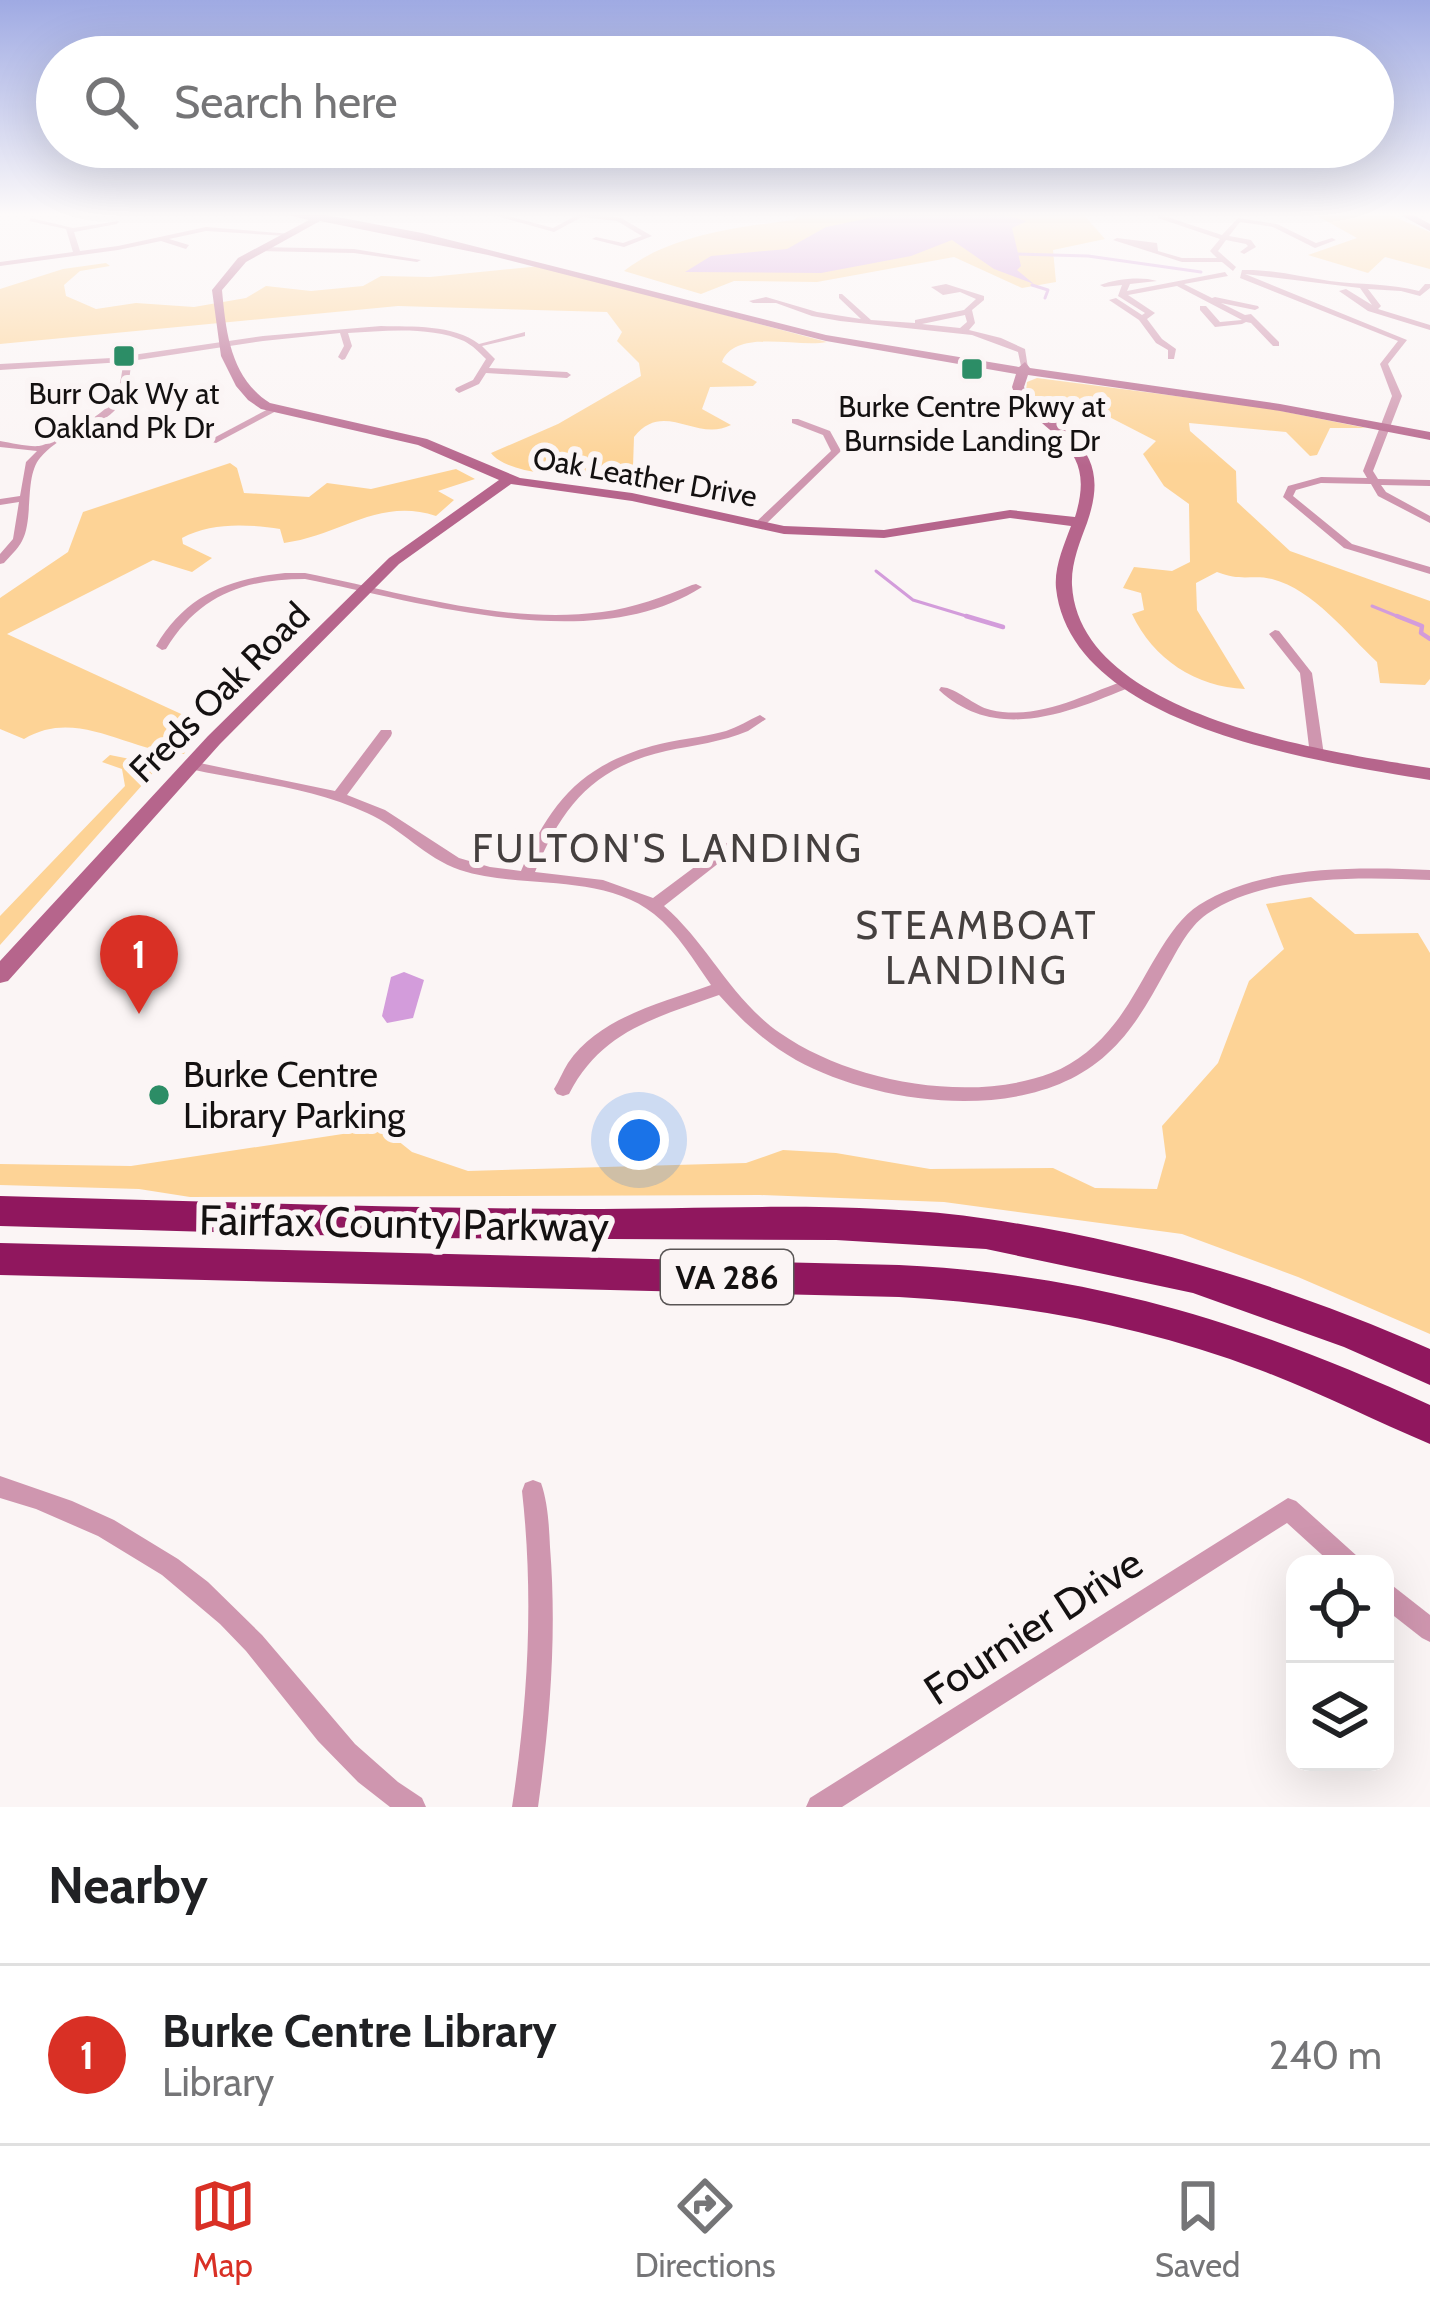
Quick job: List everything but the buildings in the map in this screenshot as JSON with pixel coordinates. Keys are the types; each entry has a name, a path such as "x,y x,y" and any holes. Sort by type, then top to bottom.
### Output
{"highway":[{"name":"Fairfax County Parkway","path":"0,1211 419,1223 836,1226 986,1234 1193,1276 1351,1332 1430,1367"},
{"name":"Fairfax County Parkway","path":"0,1259 596,1273 1019,1291 1142,1314 1238,1345 1430,1424"}],"street":[{"path":"218,297 239,388 275,409"},
{"path":"671,297 797,331 1430,432"},
{"path":"843,297 868,321"},
{"path":"914,325 967,312 979,297"},
{"path":"1117,297 1172,349 1171,358"},
{"path":"1194,297 1218,326 1251,321"},
{"path":"1289,297 1400,337 1403,346 1384,364 1397,396 1368,468 1373,482 1391,501 1430,520"},
{"path":"1353,297 1372,309 1430,328"},
{"path":"1372,309 1379,304 1373,297"},
{"path":"775,301 868,321 960,333 1012,346 1025,355 1022,398 1088,465 1090,482 1064,578 1069,610 1089,644 1129,683 1228,734 1430,774"},
{"path":"1201,303 1255,308"},
{"path":"1201,303 1251,321 1276,344"},
{"path":"960,333 970,322 967,312"},
{"path":"0,367 127,359 343,330 420,329 483,344 522,334"},
{"path":"342,356 348,346 343,330"},
{"path":"483,344 491,358 487,371"},
{"path":"0,561 18,539 27,468 42,449 116,406 127,388 127,359"},
{"path":"459,390 487,371 567,375"},
{"path":"213,441 275,409"},
{"name":"Oak Leather Drive","path":"275,409 437,447 508,480 632,497 759,525 855,536 995,514 1079,522"},
{"path":"759,525 836,451 827,433 795,421"},
{"path":"0,444 42,449"},
{"name":"Freds Oak Road","path":"0,975 190,765 368,587 418,540 508,480"},
{"path":"1430,483 1313,480 1292,488 1288,497 1353,549 1430,571"},
{"path":"0,502 21,499"},
{"path":"162,646 175,623 217,593 245,582 289,575 569,620 634,612 696,587"},
{"path":"1275,634 1306,674 1317,755"},
{"path":"945,690 969,707 1022,717 1063,710 1129,683"},
{"path":"526,876 543,830 585,780 634,754 738,732 760,718"},
{"path":"338,797 386,733"},
{"path":"190,765 338,797 386,815 452,862 601,884 653,906 684,935 722,988 775,1039 852,1077 917,1091 1015,1088 1074,1070 1125,1029 1184,927 1211,903 1260,888 1331,877 1430,875"},
{"path":"653,906 733,845"},
{"path":"563,1089 572,1065 594,1041 722,988"},
{"path":"0,1487 118,1532 187,1578 253,1641 322,1730 368,1775 413,1807"},
{"path":"525,1807 543,1650 543,1588 532,1491"},
{"name":"Fournier Drive","path":"819,1807 1288,1509 1339,1555"},
{"path":"1394,1601 1430,1630"}],"shaded area":[{"path":"0,297 69,297 96,309 136,303 194,307 247,297 659,297 827,342 740,345 722,362 757,382 710,387 702,409 731,425 705,429 669,421 645,426 634,437 633,467 627,473 595,476 516,468 491,453 558,424 641,376 639,363 617,341 622,332 607,312 398,306 0,344"},
{"path":"1037,378 1261,407 1366,428 1330,428 1317,455 1310,456 1286,432 1189,423 1190,431 1236,471 1237,502 1290,551 1430,601 1430,679 1425,685 1380,683 1377,662 1302,593 1272,579 1217,572 1196,583 1197,610 1245,689 1210,683 1178,668 1152,644 1132,614 1144,610 1141,593 1123,588 1134,567 1172,571 1190,562 1189,504 1164,486 1143,454 1156,441 1086,405 1039,407 1026,391 1027,382"},
{"path":"230,463 237,468 244,493 309,497 327,483 371,489 456,469 475,479 438,491 454,500 436,516 415,511 377,514 284,543 280,529 205,529 182,538 183,544 212,558 192,572 153,560 7,634 203,724 184,754 83,729 44,730 24,739 0,729 0,598 68,552 83,512"},
{"path":"110,755 160,765 0,945 0,916 125,786 122,769 102,762"},
{"path":"1311,897 1355,934 1418,933 1430,953 1430,1334 1182,1234 944,1202 760,1195 190,1197 139,1189 0,1185 0,1164 131,1166 382,1128 412,1152 468,1171 746,1163 783,1150 836,1153 930,1169 1053,1168 1095,1188 1157,1189 1166,1157 1162,1126 1218,1063 1249,981 1284,949 1266,904"},
{"path":"404,972 424,980 413,1018 387,1023 382,1016 391,977"}],"waterway":[{"path":"876,571 913,600 970,617"},
{"path":"1372,606 1404,619"},
{"path":"1397,616 1422,626 1421,633 1430,639"},
{"path":"970,617 1003,627"},
{"path":"970,617 976,619"}],"place":[{"name":"Burr Oak Wy at Oakland Pk Dr","path":"124,356"},
{"name":"Burke Centre Pkwy at Burnside Landing Dr","path":"972,369"},
{"name":"Burke Centre Library","path":"139,1014"},
{"name":"Burke Centre Library Parking","path":"159,1095"}],"district":[{"name":"FULTON'S LANDING","path":"668,848"},
{"name":"STEAMBOAT LANDING","path":"977,948"}]}
